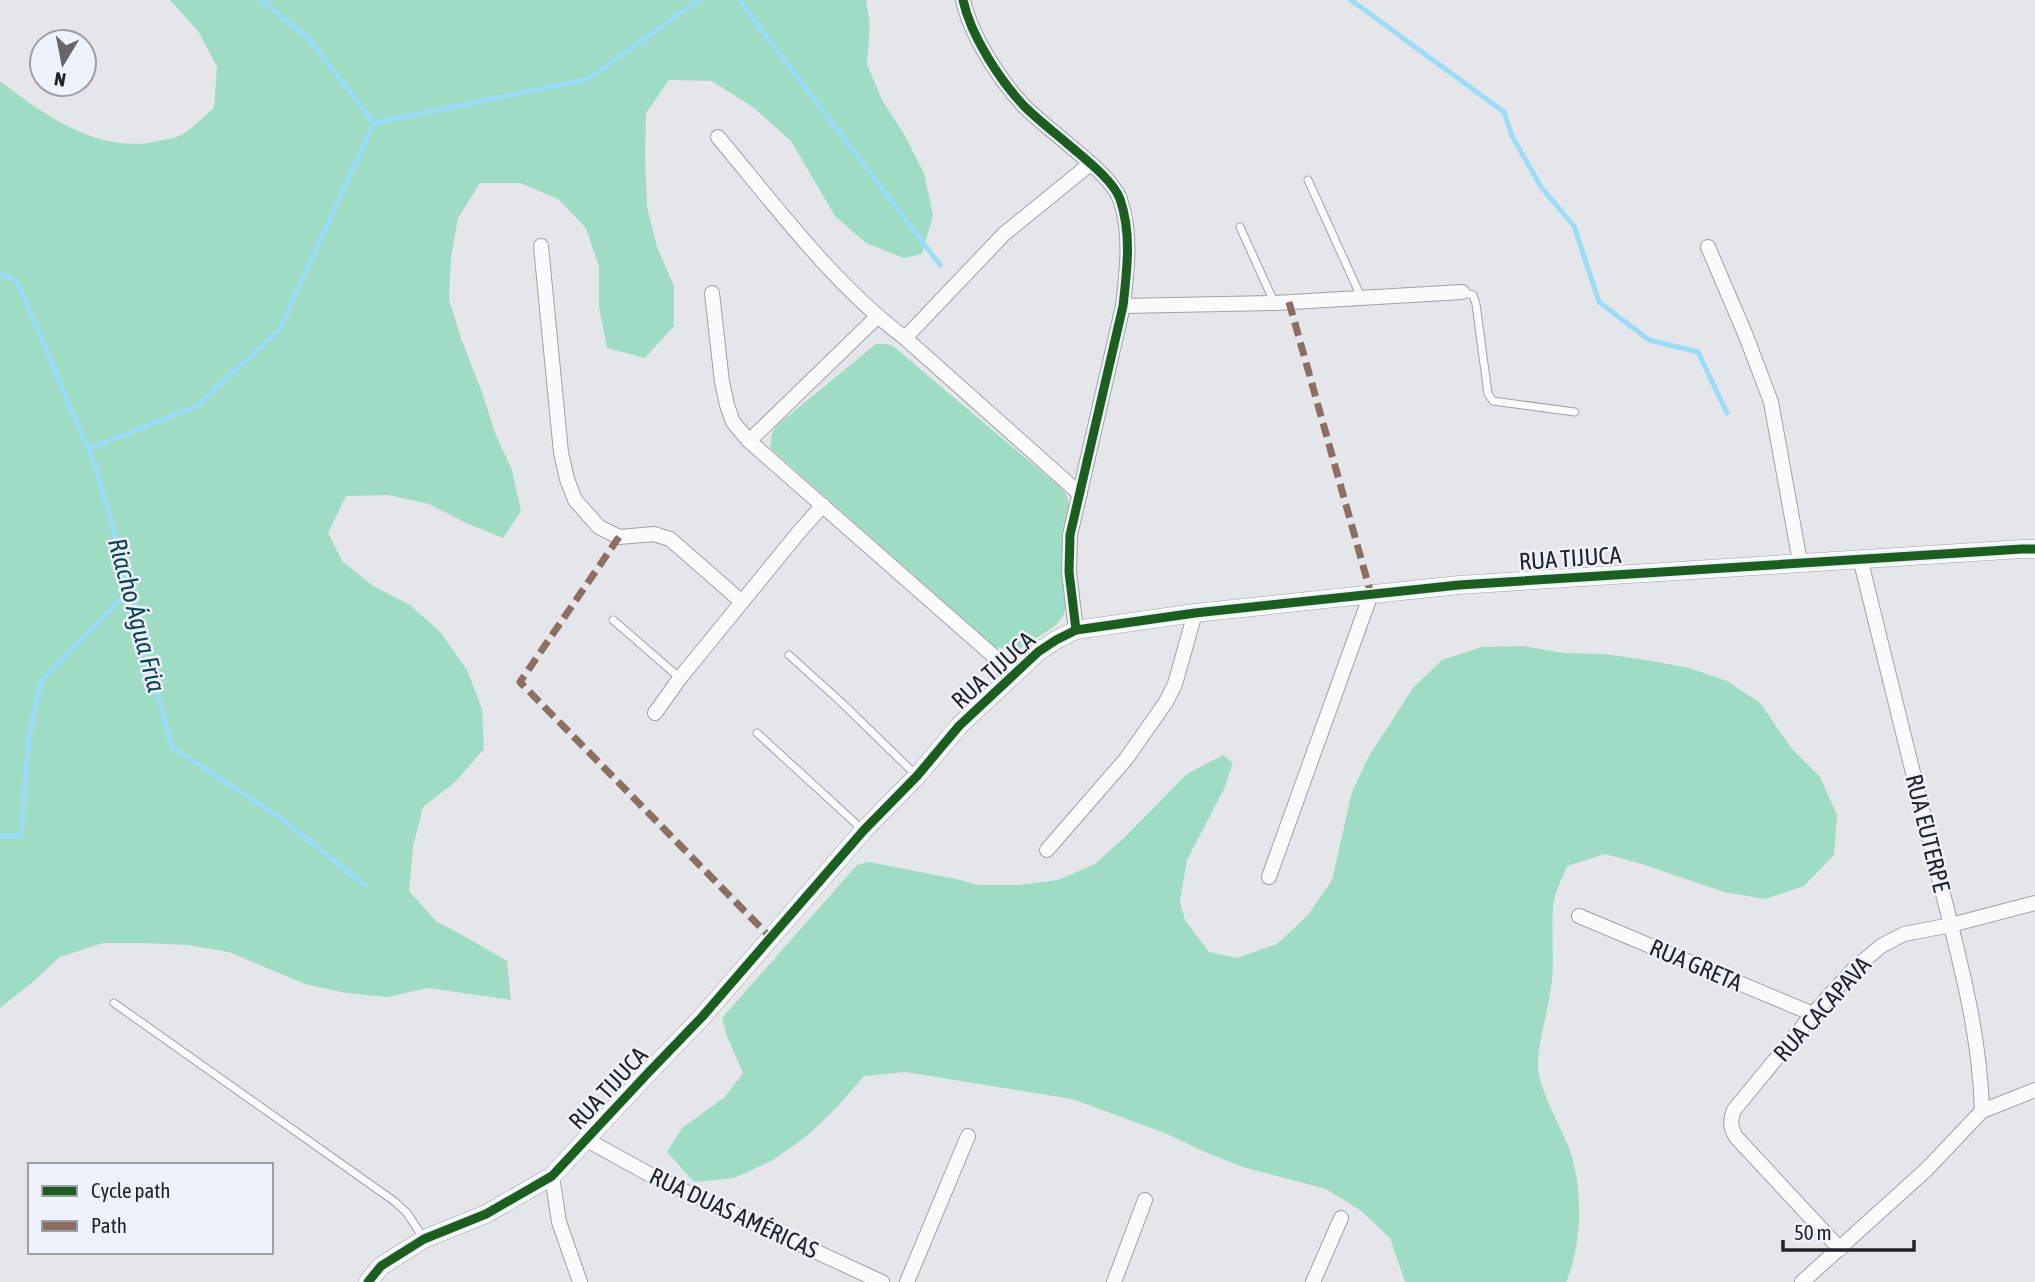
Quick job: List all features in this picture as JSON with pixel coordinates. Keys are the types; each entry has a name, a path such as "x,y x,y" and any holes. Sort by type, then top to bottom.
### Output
{"street":[{"path":"963,0 966,12 991,62 1024,105 1090,164 1119,196 1125,220 1128,268 1124,306 1070,535 1069,572 1076,630"},
{"path":"718,137 832,271 877,317 905,338 1080,494"},
{"path":"905,338 1004,234 1090,164"},
{"path":"541,246 561,453 575,500 599,527 619,537 654,534 670,539 742,603"},
{"path":"1708,247 1746,336 1770,402 1800,562"},
{"path":"1124,306 1275,303 1462,292"},
{"path":"712,293 722,382 733,422 749,441 1013,674"},
{"path":"749,441 877,317"},
{"path":"654,713 799,531 823,505"},
{"name":"RUA TIJUCA","path":"368,1282 381,1266 424,1239 486,1213 552,1176 702,1017 864,830 960,726 1038,652 1076,630 1195,612 1566,577 2035,549"},
{"name":"RUA EUTERPE","path":"1860,558 1951,925 1973,1030 1982,1111"},
{"path":"1269,877 1371,594"},
{"path":"1047,850 1126,759 1166,702 1175,684 1195,612"},
{"name":"RUA CACAPAVA","path":"1840,1249 1736,1137 1730,1119 1734,1110 1813,1014 1854,969 1881,946 1903,934 1951,925 2035,903"},
{"name":"RUA GRETA","path":"1579,916 1813,1014"},
{"path":"1802,1282 1927,1169 1982,1111 2035,1090"},
{"path":"907,1282 968,1136"},
{"name":"RUA DUAS AMÉRICAS","path":"587,1140 656,1178 882,1282"},
{"path":"552,1176 559,1222 580,1282"},
{"path":"1114,1282 1144,1200"},
{"path":"1313,1282 1341,1218"}],"lane":[{"path":"1308,180 1361,298"},
{"path":"1240,226 1275,303"},
{"path":"1462,292 1473,295 1476,304 1488,394 1493,401 1575,412"},
{"path":"613,620 680,678"},
{"path":"789,655 916,776"},
{"path":"757,733 864,830"},
{"path":"114,1003 394,1202 407,1213 424,1239"}],"green space":[{"path":"170,0 866,0 870,24 867,64 882,100 904,134 924,173 933,215 922,254 904,258 866,243 835,216 791,141 754,108 712,81 669,80 646,113 645,154 647,207 657,247 674,286 674,326 645,358 607,348 599,307 599,267 586,228 558,199 520,183 480,183 458,218 451,258 449,300 495,433 512,470 521,511 503,538 429,504 388,495 346,496 328,533 342,561 373,586 410,605 441,633 467,670 482,709 484,749 455,782 423,807 413,847 409,891 436,921 507,961 511,1000 428,988 388,997 346,993 305,984 229,952 187,945 103,943 60,957 0,1008 0,81 54,119 94,137 136,144 179,136 214,108 217,67 198,31"},
{"path":"876,344 893,346 1066,494 1069,515 1063,544 1066,594 1064,612 1056,625 1021,648 1012,650 995,647 770,448 776,426"},
{"path":"1523,646 1564,653 1604,654 1646,660 1689,668 1727,681 1760,703 1792,749 1820,777 1837,815 1834,855 1804,886 1765,899 1724,892 1605,854 1567,866 1554,902 1552,977 1538,1066 1545,1094 1566,1141 1576,1174 1578,1231 1572,1266 1566,1282 1405,1282 1390,1238 1360,1210 1326,1189 1243,1167 1165,1133 1072,1099 905,1072 864,1076 808,1135 773,1160 734,1178 694,1182 667,1152 682,1128 725,1097 743,1073 722,1018 857,865 869,862 978,885 1018,885 1058,880 1095,864 1187,774 1223,755 1233,763 1224,789 1187,860 1180,901 1185,920 1209,952 1237,958 1277,944 1308,915 1332,880 1352,792 1369,756 1413,688 1442,660 1482,647"}],"waterway":[{"path":"261,0 309,39 374,123"},
{"path":"88,449 197,406 279,330 374,123 588,79 699,0"},
{"path":"739,0 940,265"},
{"name":"Riacho Água Fria","path":"1351,0 1504,112 1512,136 1541,187 1574,226 1599,302 1649,340 1698,352 1727,413"},
{"name":"Riacho Água Fria","path":"0,274 17,281 97,470 172,747 278,816 366,886"},
{"path":"0,836 21,836 29,737 41,681 130,590"}],"marked path":[{"path":"1289,302 1371,594"},
{"path":"619,537 520,682 771,938"}],"cycle path":[{"path":"963,0 979,42 1005,83 1029,111 1105,177 1120,199 1124,212 1128,252 1123,306 1070,535 1069,572 1076,630"},
{"path":"368,1282 381,1266 424,1239 486,1214 552,1176 702,1017 864,830 917,776 959,726 1038,652 1076,630 1195,613 1459,585 2035,549"}]}
